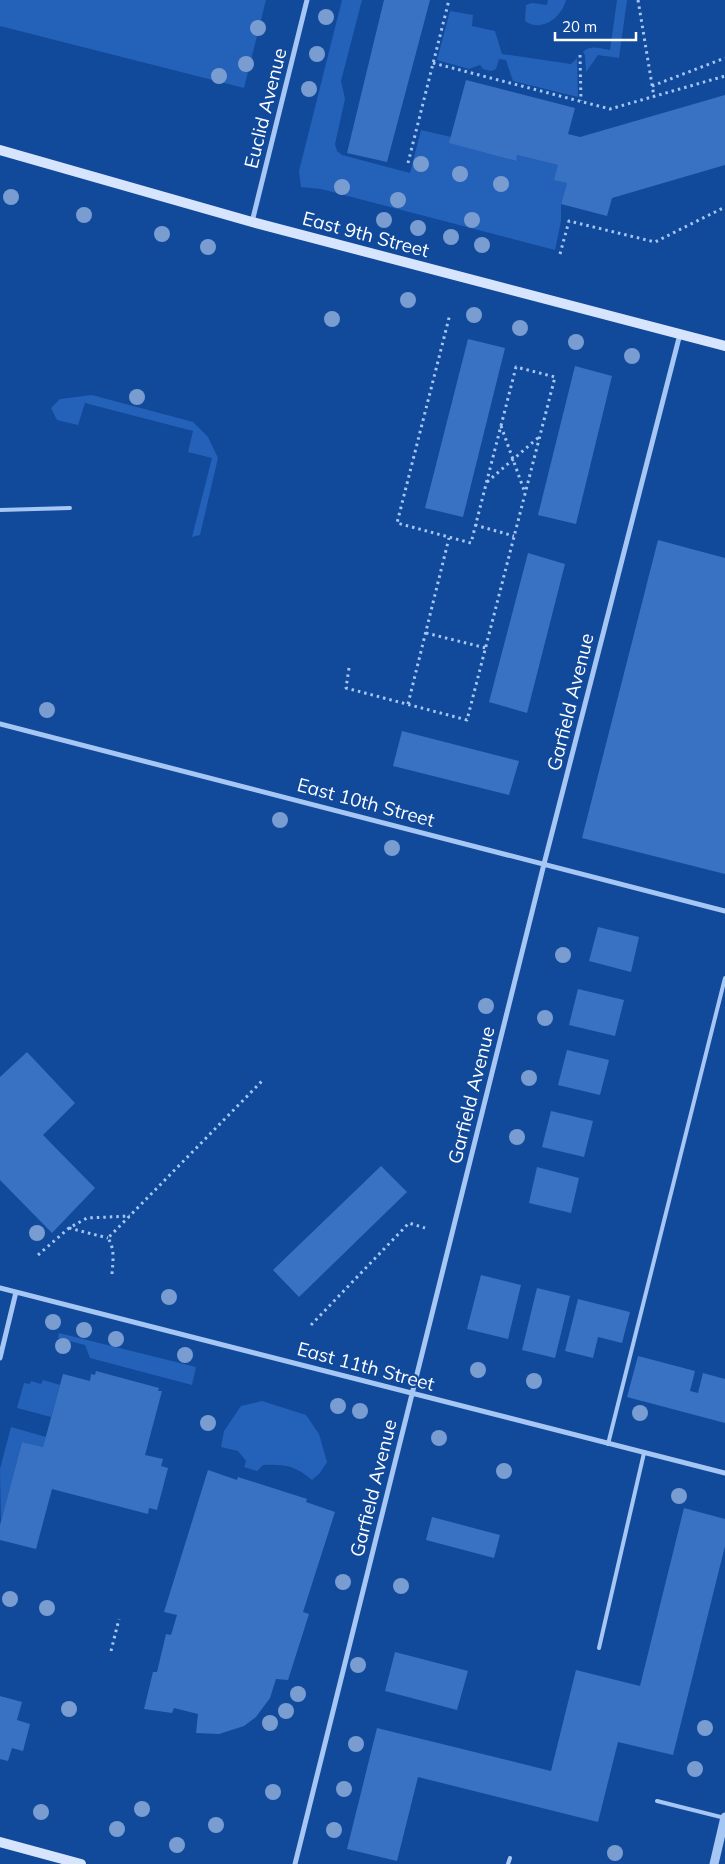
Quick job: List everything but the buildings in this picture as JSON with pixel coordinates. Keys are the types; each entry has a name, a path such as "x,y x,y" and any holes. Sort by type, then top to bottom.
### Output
{"main road":[{"name":"East 9th Street","path":"0,150 252,222 725,346"},
{"path":"0,1842 81,1864"}],"street":[{"name":"Euclid Avenue","path":"252,222 307,0"},
{"name":"Garfield Avenue","path":"294,1864 544,864 680,334"},
{"name":"East 10th Street","path":"0,724 725,911"},
{"name":"East 11th Street","path":"0,1288 725,1473"},
{"path":"0,1358 16,1292"},
{"path":"714,1864 725,1817"}],"lane":[{"path":"0,510 70,508"},
{"path":"608,1444 725,978"},
{"path":"599,1648 644,1453"},
{"path":"657,1801 725,1817"},
{"path":"508,1864 510,1858"}],"path":[{"path":"408,163 449,0"},
{"path":"638,0 654,96"},
{"path":"580,55 581,101"},
{"path":"652,86 725,58"},
{"path":"433,63 610,109 725,76"},
{"path":"560,254 569,221 655,242 725,206"},
{"path":"349,668 346,688 467,720 555,377 516,367 471,544 397,523 450,314"},
{"path":"501,425 525,494"},
{"path":"486,482 540,436"},
{"path":"475,526 514,536"},
{"path":"408,704 449,538"},
{"path":"426,632 486,648"},
{"path":"108,1238 263,1080"},
{"path":"38,1255 69,1228 87,1218 130,1216"},
{"path":"312,1325 409,1223 425,1228"},
{"path":"69,1228 108,1238 112,1246 114,1259 112,1274"},
{"path":"110,1651 119,1619"}],"shaded area":[{"path":"0,0 266,0 244,88 0,26"},
{"path":"342,0 362,0 341,81 345,99 335,144 337,151 342,155 410,173 421,130 451,137 450,143 515,161 517,155 558,165 567,183 561,204 561,221 555,250 321,189 301,187 299,171"},
{"path":"548,0 566,0 560,12 550,21 538,25 525,21 526,5 532,3 547,5"},
{"path":"617,0 627,0 619,58 598,55 586,72 585,55 583,52 589,48 610,50"},
{"path":"450,11 473,15 472,26 495,31 502,54 571,64 577,58 578,97 513,81 506,60 499,59 496,69 491,71 483,69 480,65 469,69 437,60"},
{"path":"92,395 193,422 208,437 218,458 200,535 192,537 212,458 188,452 193,431 85,403 78,425 57,420 51,408 60,399"},
{"path":"59,1333 196,1367 192,1385 90,1358 85,1345 58,1338"},
{"path":"43,1380 60,1385 51,1417 17,1408 24,1383 30,1384 31,1381 41,1384"},
{"path":"262,1401 306,1415 319,1434 327,1462 320,1473 312,1480 289,1466 263,1465 257,1471 244,1467 246,1461 238,1451 221,1447 224,1431 241,1406"},
{"path":"11,1427 46,1437 43,1447 22,1442 1,1521 0,1469"}]}
